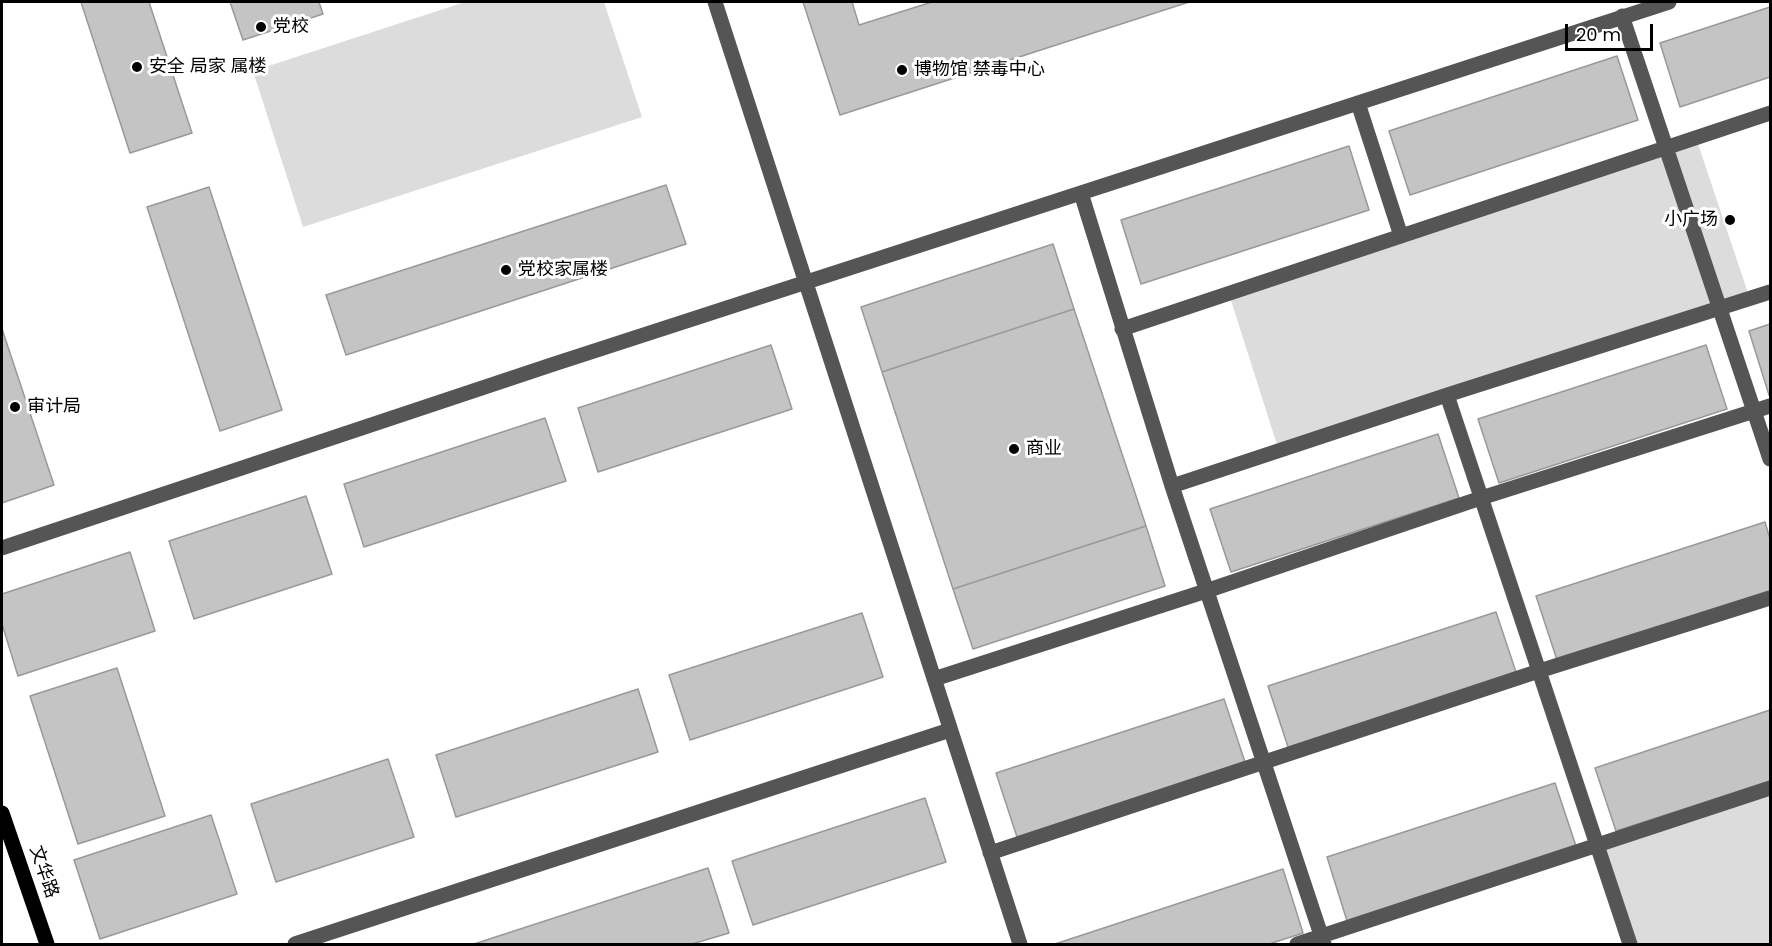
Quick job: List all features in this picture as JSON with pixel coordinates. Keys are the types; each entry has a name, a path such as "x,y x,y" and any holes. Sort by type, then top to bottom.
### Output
{"main road":[{"name":"文华路","path":"2,813 47,945"}],"street":[{"path":"716,2 1020,945"},
{"path":"2,548 807,281 1670,2"},
{"path":"1622,16 1770,459"},
{"path":"1358,103 1401,236"},
{"path":"1122,329 1770,113"},
{"path":"1081,193 1206,591 1323,940"},
{"path":"1172,486 1770,292"},
{"path":"1447,395 1630,945"},
{"path":"934,679 1206,591 1481,498 1770,406"},
{"path":"990,854 1539,671 1770,598"},
{"path":"296,945 950,729"},
{"path":"1297,945 1323,940 1597,844 1770,788"}],"shaded area":[{"path":"465,2 604,2 642,117 303,227 253,71"},
{"path":"1696,138 1750,299 1279,451 1229,294"},
{"path":"1770,788 1770,944 1630,944 1597,844"}],"building":[{"name":"安全 局家 属楼","path":"81,2 149,2 192,133 130,153"},
{"name":"党校","path":"230,2 319,2 323,14 243,40"},
{"name":"博物馆 禁毒中心","path":"803,2 852,2 859,25 932,2 1189,2 840,115"},
{"path":"1770,7 1770,77 1680,107 1660,43"},
{"path":"1617,56 1638,120 1410,195 1389,131"},
{"path":"1349,146 1369,210 1141,284 1121,220"},
{"name":"党校家属楼","path":"666,185 686,244 346,355 326,295"},
{"path":"209,187 282,410 220,431 147,207"},
{"path":"1053,244 1074,309 882,372 861,307"},
{"name":"商业","path":"1074,309 1146,526 953,589 882,372"},
{"path":"1770,324 1770,395 1769,395 1749,331"},
{"name":"审计局","path":"2,329 54,485 2,503"},
{"path":"771,345 792,409 598,472 578,408"},
{"path":"1706,345 1727,409 1499,483 1478,419"},
{"path":"545,418 566,481 364,547 344,484"},
{"path":"1438,434 1459,498 1231,572 1210,509"},
{"path":"306,496 332,574 194,619 169,541"},
{"path":"1765,522 1770,539 1770,591 1557,660 1536,596"},
{"path":"1146,526 1165,586 973,649 953,589"},
{"path":"130,552 155,631 18,676 2,624 2,594"},
{"path":"1496,612 1517,675 1289,750 1268,686"},
{"path":"862,613 883,677 690,740 669,675"},
{"path":"117,668 165,816 78,844 30,696"},
{"path":"638,689 658,752 456,817 436,755"},
{"path":"1224,699 1245,762 1017,837 996,773"},
{"path":"1770,710 1770,781 1616,831 1595,768"},
{"path":"388,759 414,837 276,882 251,804"},
{"path":"1555,783 1576,846 1347,921 1327,857"},
{"path":"925,798 946,862 753,925 732,861"},
{"path":"211,815 237,894 100,939 74,860"},
{"path":"708,868 729,933 692,944 474,944"},
{"path":"1283,869 1303,933 1269,944 1055,944"}],"place":[{"name":"党校","path":"261,27"},
{"name":"安全 局家 属楼","path":"137,67"},
{"name":"博物馆 禁毒中心","path":"902,70"},
{"name":"小广场","path":"1730,220"},
{"name":"党校家属楼","path":"506,270"},
{"name":"审计局","path":"15,407"},
{"name":"商业","path":"1014,449"}]}
